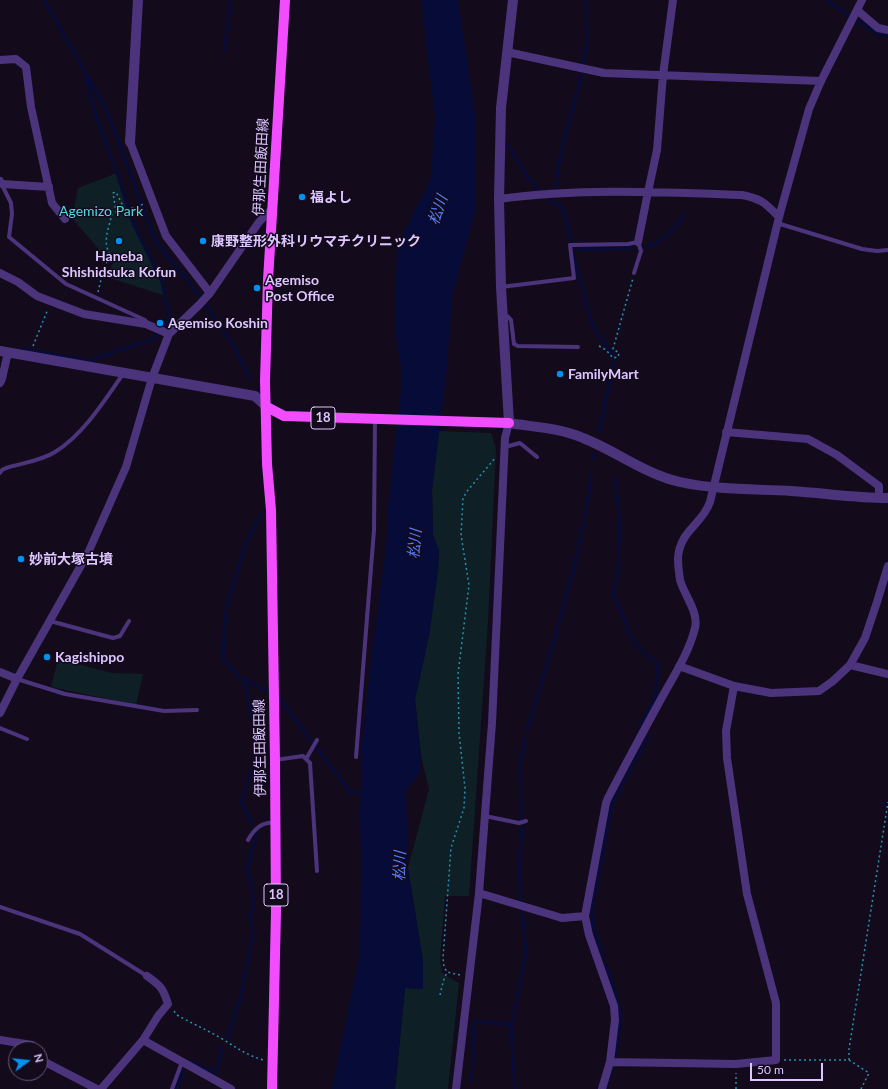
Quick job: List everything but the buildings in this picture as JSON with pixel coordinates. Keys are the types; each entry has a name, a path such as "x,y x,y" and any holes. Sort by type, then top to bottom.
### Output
{"main road":[{"name":"伊那生田飯田線","path":"272,1089 276,912 276,823 271,510 265,381 268,280 285,0"},
{"name":"18","path":"267,407 284,416 509,423"}],"street":[{"path":"138,0 130,142 166,236 209,294"},
{"path":"456,1089 479,893 492,723 504,447 509,423 502,311 499,200 501,108 506,52 513,0"},
{"path":"638,242 657,150 663,75 673,0"},
{"path":"602,1089 610,1062 615,1034 614,1006 589,935 585,916 608,798 679,666 693,635 695,616 680,580 678,559 684,538 708,509 778,220 809,109 821,81 862,0"},
{"path":"857,10 878,28 888,30"},
{"path":"506,52 604,73 821,81"},
{"path":"0,60 16,59 26,67 31,107 52,203 65,219"},
{"path":"1,182 49,187"},
{"path":"499,200 533,195 648,192 742,195 755,197 762,201 778,220"},
{"path":"0,714 17,680 88,553 126,467 167,333 199,305 209,294 259,222 273,208"},
{"path":"0,273 18,282 37,296 84,314 146,324 167,333"},
{"path":"0,383 2,379 4,352 255,396 267,407"},
{"path":"509,423 566,432 584,438 651,472 679,482 714,487 884,498 879,486 837,454 808,439 726,432"},
{"path":"679,666 734,686 771,693 819,691 833,681 850,665 864,638 888,566"},
{"path":"850,665 888,674"},
{"path":"0,672 17,680"},
{"path":"610,1062 736,1064 776,1060 776,1003 747,894 727,758 726,731 734,686"},
{"path":"479,893 562,918 585,916"},
{"path":"101,1089 143,1040 158,1016 168,1004 165,994 160,986 147,976"},
{"path":"143,1040 232,1089"},
{"path":"48,1064 97,1089"}],"lane":[{"path":"1,182 11,203 12,214 9,237 66,284 145,320 146,324"},
{"path":"778,220 862,249 877,251 888,250"},
{"path":"501,287 574,278 570,245 628,244 638,242 641,250 634,273"},
{"path":"502,311 511,320 514,344 518,346 578,347"},
{"path":"0,473 6,468 45,457 56,452 80,432 99,409 123,373"},
{"path":"356,757 374,530 378,419"},
{"path":"504,447 520,443 537,457"},
{"path":"50,621 113,638 120,636 129,621"},
{"path":"17,680 65,694 164,711 197,710"},
{"path":"0,728 27,739"},
{"path":"306,759 317,740"},
{"path":"275,760 303,756 310,763 317,871"},
{"path":"485,816 519,823 526,821"},
{"path":"248,840 253,832 262,824 276,823"},
{"path":"0,907 80,934 147,976"},
{"path":"172,1089 183,1062"}],"path":[{"path":"97,297 103,271 110,256 106,249 106,241 112,214 116,212 113,193 116,192 125,210 148,202"},
{"path":"599,346 606,350 613,358 618,357 619,353 613,349 634,273"},
{"path":"32,349 51,302"},
{"path":"469,976 447,972 444,967 443,958 452,848 464,808 465,788 459,733 458,674 469,592 469,578 461,535 463,498 504,447"},
{"path":"849,1060 849,1050 888,802"},
{"path":"440,995 447,972"},
{"path":"168,1004 172,1007 177,1016 219,1037 252,1057 272,1062"},
{"path":"776,1060 849,1060 869,1073 861,1089"},
{"path":"736,1064 736,1089"}],"green space":[{"name":"Agemizo Park","path":"117,173 132,221 162,282 166,296 107,277 114,260 102,253 72,218 78,188"},
{"path":"439,431 491,433 496,449 488,622 469,896 445,896 440,959 442,973 459,983 448,1089 395,1089 405,988 423,989 423,961 408,868 429,789 421,756 415,699 429,636 438,570 439,550 433,535 432,490"},
{"path":"58,659 112,673 143,674 136,705 51,687"}],"water":[{"name":"松川","path":"421,0 458,0 475,113 476,207 452,298 447,368 432,490 433,535 439,550 438,570 429,636 415,699 421,756 420,772 406,791 408,868 423,961 423,989 405,988 395,1089 332,1089 360,954 360,819 362,743 373,643 386,550 388,506 401,390 401,367 395,329 397,246 431,178 435,117"}],"waterway":[{"path":"44,0 105,107 156,242 199,295 234,346 250,379"},
{"path":"224,52 231,0"},
{"path":"583,64 587,41 586,0"},
{"path":"827,0 849,16"},
{"path":"857,22 878,33 888,36"},
{"path":"555,190 561,152 582,72"},
{"path":"23,349 92,361 96,358 154,339 166,325 169,317 162,282 132,221 117,173 97,118 86,77"},
{"path":"507,144 526,175 538,189"},
{"path":"551,201 563,208 571,241"},
{"path":"646,247 653,245 664,238 685,215"},
{"path":"572,248 587,309 594,328 614,357"},
{"path":"578,250 632,248"},
{"path":"599,432 614,361"},
{"path":"593,459 594,453"},
{"path":"527,730 573,573 586,512 591,475"},
{"path":"615,478 619,515 619,543 618,572 613,595 623,615 629,634 640,649 658,665 655,699 639,727"},
{"path":"261,513 245,546 227,605 223,658 239,677 271,693"},
{"path":"244,679 254,729 255,762 241,802 253,824"},
{"path":"278,697 351,793 364,793"},
{"path":"604,957 594,930 592,910 611,809 613,802 649,736"},
{"path":"521,820 520,763 525,738"},
{"path":"521,901 519,870 522,827"},
{"path":"227,1039 239,1003 253,934 252,921 248,915 253,910 253,893 247,869 257,833"},
{"path":"472,1081 474,1022 509,1024 513,1021 526,951 522,911"},
{"path":"606,964 621,1015 616,1056"},
{"path":"511,1024 515,1089"},
{"path":"190,1062 216,1073 222,1048"},
{"path":"606,1089 613,1066"},
{"path":"177,1089 183,1071"}],"place":[{"name":"福よし","path":"302,197"},
{"name":"Haneba Shishidsuka Kofun","path":"119,241"},
{"name":"康野整形外科リウマチクリニック","path":"203,241"},
{"name":"Agemiso Post Office","path":"257,288"},
{"name":"Agemiso Koshin","path":"160,323"},
{"name":"FamilyMart","path":"560,374"},
{"name":"妙前大塚古墳","path":"21,559"},
{"name":"Kagishippo","path":"47,657"}]}
